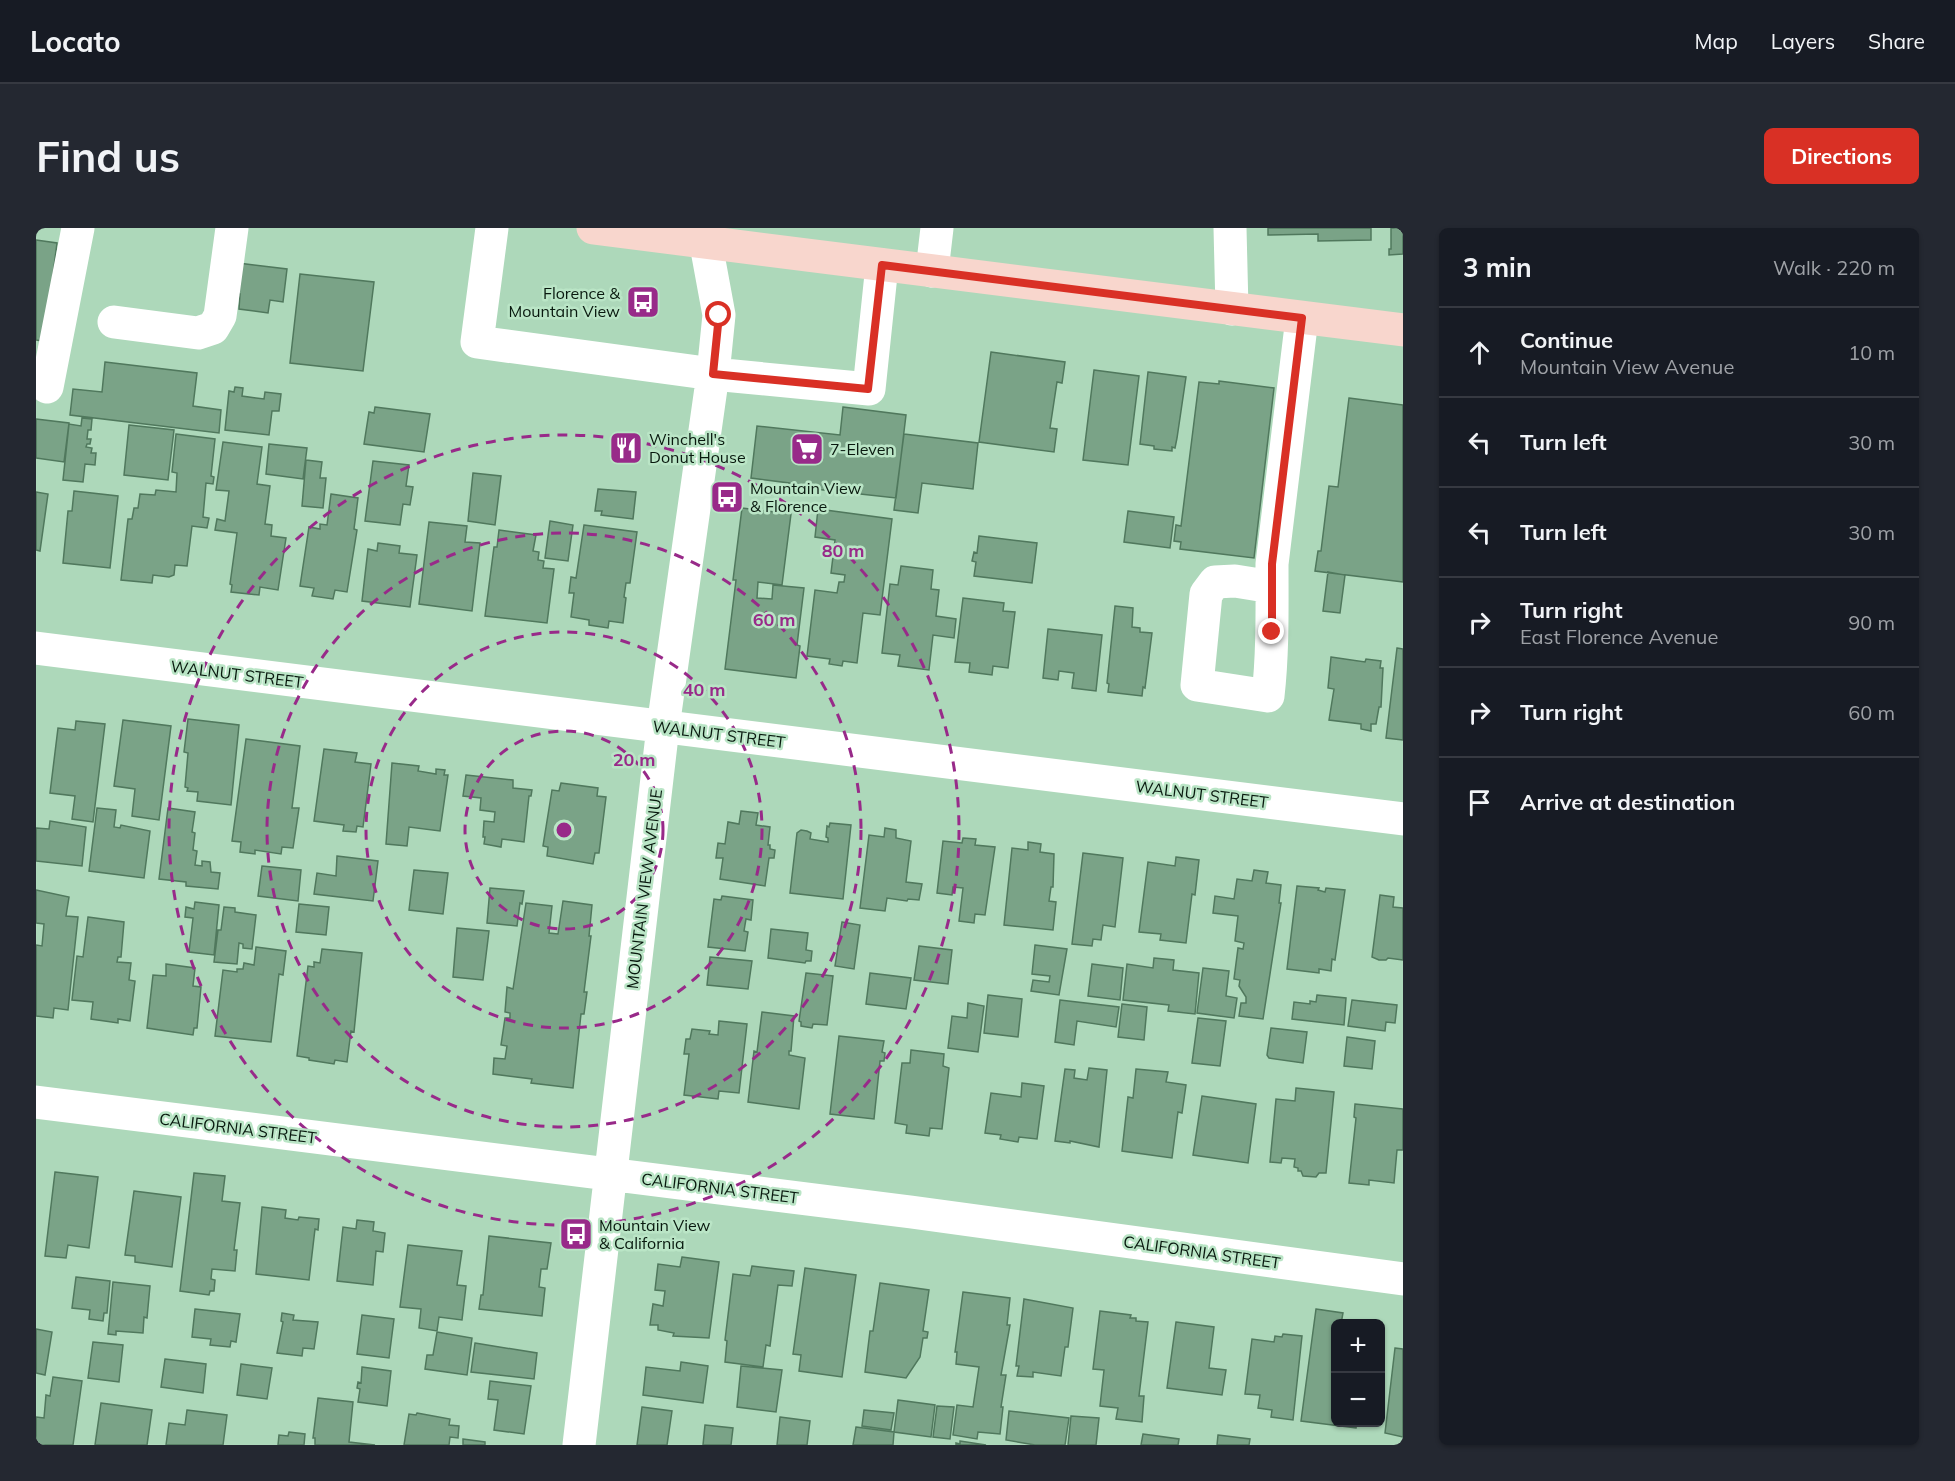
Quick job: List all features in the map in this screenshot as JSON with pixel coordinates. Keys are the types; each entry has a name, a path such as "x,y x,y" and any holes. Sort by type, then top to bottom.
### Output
{"main road":[{"path":"593,228 705,235 882,265 1403,330"}],"street":[{"path":"47,387 78,228"},
{"path":"114,322 198,333 213,328 220,316 232,228"},
{"path":"492,228 477,342 713,374 868,389 882,265"},
{"path":"932,271 937,228"},
{"path":"1230,228 1232,309"},
{"name":"MOUNTAIN VIEW AVENUE","path":"579,1445 663,727 713,374 719,315 705,235"},
{"path":"1272,587 1272,564 1302,318"},
{"name":"WALNUT STREET","path":"36,648 1403,819"},
{"name":"CALIFORNIA STREET","path":"36,1102 923,1214 1403,1279"}],"building":[{"path":"1268,228 1371,228 1371,240 1318,241 1318,234 1268,235"},
{"path":"1391,228 1403,228 1403,254 1389,255"},
{"path":"36,240 57,243 49,342 36,340"},
{"path":"238,263 287,269 283,302 270,300 268,313 239,309 240,294 235,294"},
{"path":"300,274 374,282 363,371 290,363"},
{"path":"991,352 1065,362 1062,383 1057,382 1050,428 1057,429 1054,452 979,442"},
{"path":"105,362 197,373 193,406 221,410 219,433 70,415 73,389 102,392"},
{"path":"1094,370 1139,376 1128,465 1083,460"},
{"path":"1148,372 1186,377 1177,438 1172,451 1154,449 1154,446 1140,444"},
{"path":"1219,381 1274,388 1254,558 1180,549 1181,542 1174,541 1176,525 1181,526 1199,382 1219,384"},
{"path":"235,387 243,388 242,396 264,399 265,392 281,394 279,411 272,411 269,435 225,430 229,391 234,392"},
{"path":"1349,398 1403,405 1403,582 1315,571 1318,551 1321,551 1329,486 1338,487"},
{"path":"375,407 430,414 424,452 364,444 369,412 374,413"},
{"path":"843,407 906,415 896,498 788,486 789,483 751,478 757,426 840,435"},
{"path":"82,418 92,419 87,439 91,439 90,444 86,447 92,448 91,453 96,453 95,465 85,464 83,482 63,480 69,424 81,426"},
{"path":"36,419 69,423 64,462 36,458"},
{"path":"129,425 174,430 168,480 124,475"},
{"path":"176,434 215,439 211,476 214,477 213,484 206,483 203,517 209,518 207,528 192,526 187,566 175,565 174,575 169,577 153,575 152,583 121,580 128,519 132,519 134,508 138,508 140,494 155,495 156,490 176,492 177,473 172,472"},
{"path":"904,434 978,443 973,489 922,483 918,513 894,510"},
{"path":"223,442 262,447 257,484 270,486 265,524 272,525 271,536 286,538 278,590 260,587 259,595 231,592 232,585 230,584 237,533 215,530 217,519 225,521 229,491 216,490"},
{"path":"269,444 307,448 303,479 266,474"},
{"path":"306,460 322,462 320,478 326,478 323,508 302,506"},
{"path":"373,461 409,465 406,486 413,487 410,505 403,504 400,525 365,521"},
{"path":"473,473 501,476 495,525 468,521"},
{"path":"598,489 636,492 633,519 601,515 602,511 595,511"},
{"path":"74,491 118,496 110,568 63,563 68,511 72,511"},
{"path":"36,492 48,494 40,551 36,550"},
{"path":"331,494 358,498 354,529 357,530 347,592 335,590 333,599 312,596 314,588 300,586 309,527 320,529 320,524 327,525"},
{"path":"742,508 791,514 782,585 758,582 757,598 772,599 773,585 804,588 797,645 800,646 796,678 725,669"},
{"path":"818,509 892,519 880,615 863,613 857,663 843,661 842,666 829,664 830,659 807,656 815,590 837,593 839,582 844,582 845,575 831,573 835,540 815,537"},
{"path":"1128,511 1174,517 1170,548 1124,542"},
{"path":"550,521 573,525 568,561 545,558"},
{"path":"429,522 467,526 465,542 480,543 472,611 419,604"},
{"path":"584,525 637,532 630,583 626,583 623,623 609,621 608,628 589,625 589,620 571,617 574,593 569,593 571,577 576,578"},
{"path":"499,530 536,535 533,551 539,552 538,560 544,561 543,568 554,569 547,623 485,616 494,547 497,547"},
{"path":"979,536 1037,543 1032,583 974,576 976,562 972,561 974,552 977,553"},
{"path":"378,543 400,546 399,553 417,555 410,607 362,601 368,549 377,551"},
{"path":"901,566 933,570 931,589 939,590 936,616 956,619 954,638 933,635 929,670 898,666 900,655 882,653 890,584 898,585"},
{"path":"1328,572 1345,575 1340,613 1323,611"},
{"path":"963,598 1004,603 1003,611 1015,612 1008,668 993,666 992,675 969,672 970,663 955,662"},
{"path":"1115,606 1133,608 1132,627 1140,628 1140,632 1152,633 1142,696 1108,692"},
{"path":"1048,629 1102,635 1096,691 1072,688 1074,673 1059,671 1058,680 1043,678"},
{"path":"1397,648 1403,649 1403,740 1386,738"},
{"path":"1331,657 1365,662 1366,659 1381,661 1380,668 1383,668 1381,707 1379,707 1376,724 1371,724 1371,731 1361,729 1361,724 1329,720 1334,689 1328,688"},
{"path":"188,719 239,725 231,805 197,801 198,792 187,791 188,788 185,787 188,753 184,752"},
{"path":"123,720 171,726 159,820 132,816 135,789 114,786"},
{"path":"76,721 105,724 93,822 72,819 75,796 50,793 58,728 75,730"},
{"path":"246,739 300,746 292,808 299,808 293,848 282,847 281,854 255,850 255,854 240,852 241,842 232,841"},
{"path":"324,749 357,753 355,762 371,764 363,827 357,826 356,832 343,831 344,825 314,821"},
{"path":"392,763 419,766 418,771 436,774 436,769 445,770 444,775 448,775 440,831 409,827 407,846 386,844"},
{"path":"466,775 513,780 513,788 532,790 529,796 524,842 502,839 501,847 484,844 484,821 494,822 495,812 480,810 481,798 463,796"},
{"path":"561,783 598,788 597,796 606,797 599,853 595,853 593,864 547,856 548,847 543,846 552,790 559,791"},
{"path":"97,808 116,810 114,827 120,828 121,825 150,831 144,878 89,871"},
{"path":"168,808 195,812 192,832 195,833 193,850 197,851 195,865 202,866 202,861 210,862 211,872 220,873 218,889 186,886 186,882 159,879"},
{"path":"741,811 758,813 756,825 770,827 768,845 770,849 775,850 774,858 769,858 765,886 720,879 723,858 716,858 718,843 725,844 728,822 739,824"},
{"path":"50,821 86,827 82,866 36,861 36,828 49,829"},
{"path":"830,823 851,825 843,899 790,893 797,833 801,830 807,831 811,833 810,839 828,842 827,826 829,827"},
{"path":"885,828 896,830 896,838 911,841 906,882 922,884 919,900 887,898 885,911 860,908 869,835 884,837"},
{"path":"963,838 976,839 975,845 995,847 985,915 975,914 974,923 959,921 963,888 953,887 952,895 937,893 943,841 962,843"},
{"path":"1028,842 1041,844 1040,852 1054,854 1053,887 1051,887 1049,901 1056,902 1053,930 1004,925 1012,848 1028,850"},
{"path":"1083,853 1123,858 1115,927 1103,925 1101,940 1093,939 1092,946 1072,944"},
{"path":"337,856 378,861 373,901 314,894 317,873 336,876"},
{"path":"1176,857 1199,860 1186,943 1160,940 1161,934 1139,932 1148,862 1175,866"},
{"path":"262,866 301,870 298,901 258,896"},
{"path":"414,870 448,873 443,914 409,910"},
{"path":"1254,870 1268,872 1266,883 1281,885 1279,903 1281,903 1263,1019 1239,1016 1241,1003 1246,1003 1246,997 1239,986 1240,980 1234,979 1238,948 1243,949 1244,943 1235,941 1238,916 1213,913 1215,896 1234,899 1237,879 1252,881"},
{"path":"1297,886 1319,888 1318,890 1325,892 1326,888 1345,890 1335,960 1332,959 1331,971 1319,969 1319,973 1287,969"},
{"path":"490,888 524,891 517,926 487,923"},
{"path":"36,890 69,897 66,916 78,917 68,1010 54,1008 53,1018 36,1016 36,945 42,946 44,924 36,923"},
{"path":"1380,895 1394,897 1393,907 1403,908 1403,960 1388,958 1379,960 1372,957"},
{"path":"722,896 753,900 751,920 746,919 744,931 748,932 745,951 708,947 714,899 721,900"},
{"path":"563,901 592,905 589,936 591,936 584,992 587,992 584,1014 581,1014 573,1088 531,1083 532,1079 493,1074 494,1058 505,1059 507,1046 501,1045 505,1018 510,1018 510,1013 505,1012 507,987 513,989 526,903 552,906 549,933 558,934"},
{"path":"195,902 219,905 214,955 189,952 193,918 185,917 186,907 194,909"},
{"path":"299,904 329,907 326,935 296,932"},
{"path":"224,907 235,908 235,912 256,915 252,949 243,948 243,944 239,943 237,964 214,962"},
{"path":"88,917 124,922 121,957 118,957 117,962 131,963 129,980 135,981 130,1021 118,1019 118,1023 91,1019 93,1002 72,1000 77,956 83,957"},
{"path":"842,922 860,925 854,969 835,966"},
{"path":"457,928 489,931 483,980 453,977"},
{"path":"771,929 808,933 806,950 812,951 811,961 805,963 768,958"},
{"path":"1035,945 1067,949 1059,995 1031,991 1033,980 1049,982 1050,976 1032,974"},
{"path":"919,946 952,950 948,984 914,980"},
{"path":"256,947 286,951 283,975 279,974 271,1042 215,1036 223,970 237,972 237,969 243,969 244,963 254,965"},
{"path":"322,949 362,953 354,1032 351,1031 347,1062 335,1060 334,1064 297,1056 308,966 314,967 314,962 320,963"},
{"path":"710,957 752,961 748,989 707,985"},
{"path":"1154,958 1174,960 1173,970 1199,973 1195,1014 1168,1011 1169,1005 1123,1000 1127,964 1153,968"},
{"path":"166,964 195,968 193,986 201,987 197,1028 194,1028 193,1035 147,1028 153,975 166,976"},
{"path":"1092,964 1123,968 1120,1000 1088,996"},
{"path":"1203,968 1229,971 1226,996 1237,998 1234,1018 1197,1013"},
{"path":"806,973 833,976 827,1025 813,1024 812,1028 801,1026 799,1021"},
{"path":"870,973 911,978 906,1009 866,1004"},
{"path":"988,995 1022,999 1018,1037 984,1033"},
{"path":"1317,995 1346,998 1344,1025 1292,1019 1294,1002 1310,1004 1310,1001 1316,1002"},
{"path":"1060,1000 1119,1007 1116,1027 1077,1021 1074,1045 1055,1042"},
{"path":"1352,1000 1397,1005 1395,1023 1386,1022 1385,1031 1348,1026"},
{"path":"968,1003 984,1006 978,1052 948,1048 952,1016 967,1018"},
{"path":"1122,1004 1147,1007 1144,1040 1118,1037"},
{"path":"762,1012 794,1016 789,1055 805,1058 799,1109 748,1102 754,1051 757,1052"},
{"path":"1198,1018 1226,1021 1220,1066 1192,1063"},
{"path":"719,1021 747,1024 739,1093 719,1091 718,1099 684,1095 689,1054 684,1054 686,1039 690,1039 692,1029 710,1031 709,1034 718,1035"},
{"path":"1271,1028 1307,1032 1303,1063 1269,1058 1267,1055"},
{"path":"839,1036 884,1041 882,1052 885,1053 884,1061 880,1061 874,1119 830,1114"},
{"path":"1347,1037 1375,1041 1372,1069 1344,1066"},
{"path":"911,1050 944,1054 943,1066 949,1068 942,1129 930,1128 929,1136 906,1133 907,1125 895,1123 902,1063 910,1063"},
{"path":"1089,1068 1107,1070 1099,1147 1070,1141 1070,1143 1055,1141 1065,1069 1075,1070 1074,1078 1087,1080"},
{"path":"1136,1069 1168,1072 1166,1082 1186,1085 1182,1113 1178,1112 1172,1158 1122,1151 1128,1097 1133,1098"},
{"path":"1022,1083 1044,1086 1037,1139 1019,1137 1018,1142 1000,1139 1001,1135 985,1133 991,1093 1021,1097"},
{"path":"1296,1088 1334,1092 1326,1173 1319,1173 1316,1177 1303,1176 1298,1168 1294,1167 1295,1159 1282,1158 1281,1163 1270,1162 1276,1099 1295,1101"},
{"path":"1202,1096 1256,1104 1248,1163 1193,1155"},
{"path":"1355,1104 1403,1109 1403,1150 1397,1150 1394,1183 1369,1180 1369,1185 1349,1183 1356,1118 1354,1117"},
{"path":"55,1172 98,1177 89,1248 68,1245 66,1258 45,1256"},
{"path":"194,1173 225,1176 222,1201 240,1203 234,1250 237,1250 235,1271 212,1269 211,1279 215,1280 214,1291 210,1291 209,1295 180,1291"},
{"path":"134,1191 181,1197 172,1267 135,1262 135,1256 125,1255"},
{"path":"262,1207 286,1210 285,1218 319,1219 318,1230 315,1229 309,1280 256,1274"},
{"path":"357,1220 374,1222 373,1231 385,1233 383,1252 376,1251 373,1285 337,1281 343,1227 356,1229"},
{"path":"489,1236 551,1243 547,1269 541,1269 539,1287 545,1288 542,1316 479,1309 481,1295 483,1295"},
{"path":"408,1245 462,1251 457,1285 466,1286 462,1320 439,1317 437,1331 419,1328 421,1309 400,1307"},
{"path":"682,1257 719,1262 709,1338 673,1336 674,1333 658,1330 658,1325 650,1325 653,1304 663,1306 665,1291 655,1290 658,1264 680,1267"},
{"path":"752,1266 794,1271 792,1286 778,1285 770,1346 766,1345 763,1367 725,1362 727,1341 725,1340 733,1274 750,1276"},
{"path":"805,1268 856,1275 842,1377 799,1371 801,1355 793,1354"},
{"path":"76,1277 110,1281 107,1313 104,1313 103,1321 89,1319 90,1310 72,1308"},
{"path":"113,1282 150,1286 143,1333 116,1331 116,1335 108,1334"},
{"path":"880,1283 929,1290 923,1331 928,1332 927,1338 923,1338 920,1357 906,1378 865,1372 870,1331 873,1331"},
{"path":"963,1292 1010,1298 1007,1325 1010,1325 1001,1375 1006,1375 1000,1434 978,1432 977,1439 953,1435 957,1405 973,1407 979,1367 956,1364 957,1352 955,1352"},
{"path":"1024,1299 1073,1308 1068,1347 1065,1347 1061,1376 1033,1372 1033,1377 1017,1376 1019,1366 1016,1366"},
{"path":"195,1309 240,1314 236,1342 231,1341 230,1347 210,1345 211,1339 192,1337"},
{"path":"1316,1309 1343,1313 1342,1319 1331,1319 1331,1425 1301,1421"},
{"path":"1100,1311 1131,1315 1130,1318 1136,1318 1136,1321 1148,1322 1139,1396 1144,1396 1142,1422 1116,1419 1118,1408 1100,1406 1104,1370 1093,1369"},
{"path":"282,1313 294,1315 293,1320 318,1322 314,1349 303,1348 302,1356 277,1353 283,1322 281,1321"},
{"path":"362,1315 394,1319 389,1358 357,1354"},
{"path":"1176,1322 1214,1327 1209,1368 1226,1370 1222,1395 1167,1388"},
{"path":"36,1329 52,1332 45,1375 36,1373"},
{"path":"437,1332 472,1338 467,1375 425,1369 427,1355 433,1355"},
{"path":"1283,1334 1302,1336 1293,1420 1271,1417 1272,1410 1258,1408 1260,1395 1245,1394 1252,1339 1274,1342 1275,1336 1282,1337"},
{"path":"93,1342 123,1345 119,1382 88,1378"},
{"path":"475,1343 537,1353 534,1379 471,1372"},
{"path":"1395,1348 1403,1349 1403,1437 1385,1433"},
{"path":"165,1359 206,1364 203,1393 161,1387"},
{"path":"681,1362 708,1366 703,1403 643,1395 646,1367 680,1371"},
{"path":"241,1364 272,1368 267,1399 237,1395"},
{"path":"741,1366 782,1370 776,1412 737,1407"},
{"path":"362,1367 391,1371 387,1406 358,1402 360,1389 357,1388 358,1382 361,1383"},
{"path":"53,1377 82,1381 73,1445 36,1445 36,1417 44,1418 46,1395 50,1396"},
{"path":"490,1381 531,1386 524,1434 494,1430 498,1400 488,1399"},
{"path":"318,1398 353,1402 349,1442 375,1445 315,1445 315,1438 313,1438"},
{"path":"898,1400 935,1405 931,1437 894,1432"},
{"path":"101,1403 152,1410 147,1445 95,1445"},
{"path":"937,1406 954,1407 950,1439 933,1437"},
{"path":"642,1407 672,1411 667,1445 637,1445"},
{"path":"187,1410 227,1415 223,1445 166,1445 169,1423 185,1425"},
{"path":"864,1410 894,1413 891,1430 862,1426"},
{"path":"1009,1411 1069,1418 1065,1445 1035,1445 1006,1440"},
{"path":"417,1413 450,1419 449,1425 459,1426 458,1438 450,1437 449,1445 404,1445 409,1414 416,1415"},
{"path":"1071,1416 1099,1418 1096,1445 1068,1445"},
{"path":"780,1417 810,1421 807,1445 777,1445"},
{"path":"705,1425 733,1428 731,1445 703,1445"},
{"path":"856,1427 894,1432 893,1445 853,1445"},
{"path":"289,1432 305,1434 304,1445 278,1445 279,1435 288,1436"},
{"path":"1143,1434 1179,1439 1178,1445 1141,1445"},
{"path":"1218,1435 1250,1439 1249,1445 1217,1445"},
{"path":"463,1439 485,1442 485,1445 463,1445"},
{"path":"960,1441 986,1445 956,1445 956,1443 960,1444"}],"place":[{"name":"Florence & Mountain View","path":"643,302"},
{"name":"Winchell's Donut House","path":"626,448"},
{"name":"7-Eleven","path":"807,449"},
{"name":"Mountain View & Florence","path":"727,497"},
{"name":"Mountain View & California","path":"576,1234"}],"route":[{"path":"719,315 713,374 868,389 882,265 1302,318 1272,564 1272,632"}]}
